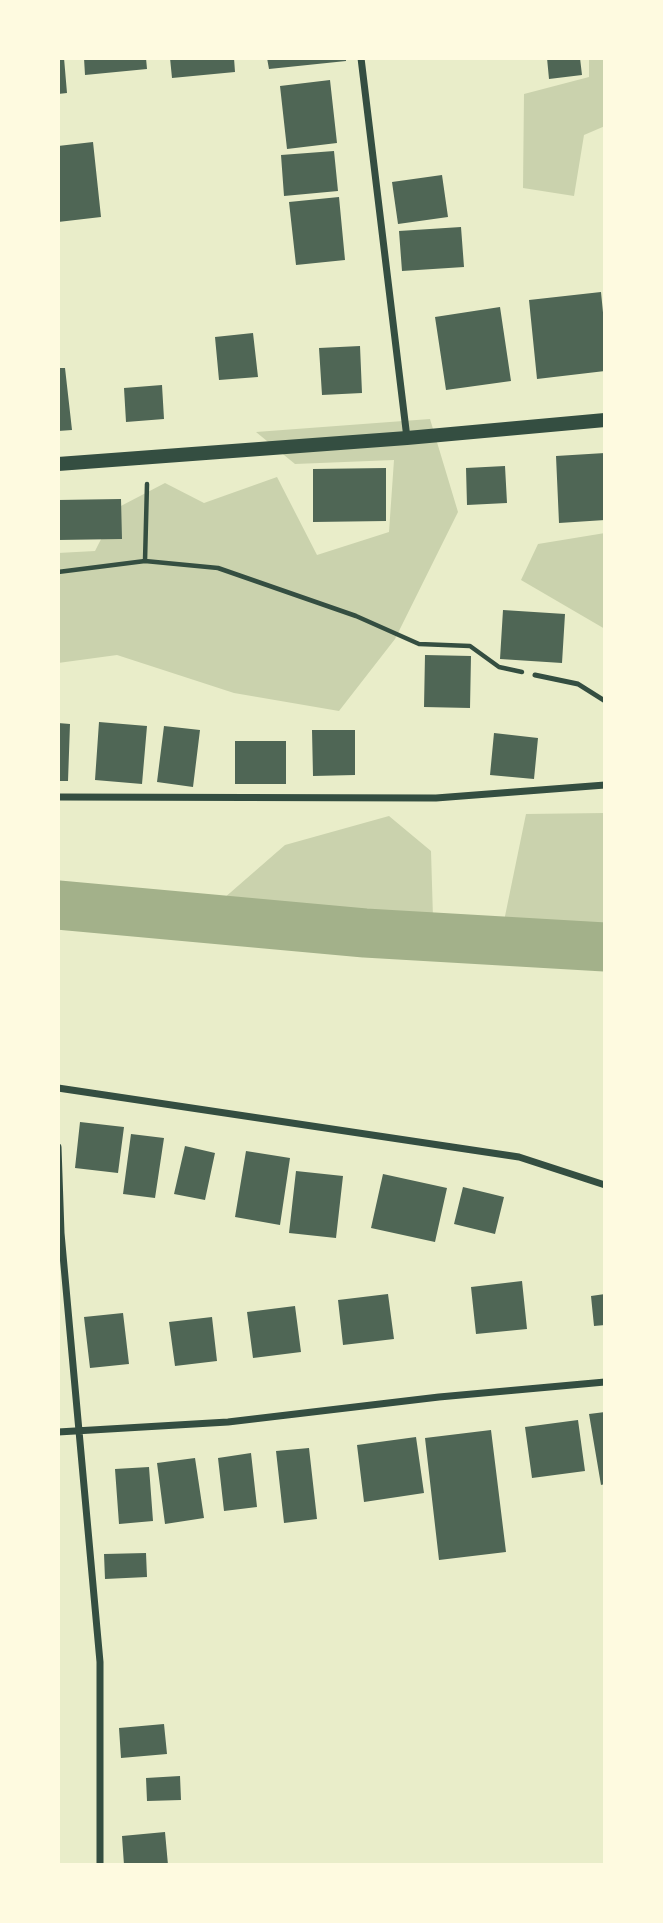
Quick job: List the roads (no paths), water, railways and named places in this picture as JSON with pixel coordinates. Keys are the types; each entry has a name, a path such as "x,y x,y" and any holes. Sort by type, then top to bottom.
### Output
{"main road":[{"path":"58,464 605,420"}],"street":[{"path":"361,58 407,438"},
{"path":"58,797 436,798 605,785"},
{"path":"58,1088 519,1157 605,1185"},
{"path":"58,1147 61,1233 100,1662 100,1865"},
{"path":"58,1432 228,1422 439,1397 605,1382"}],"lane":[{"path":"535,675 578,684 605,701"}],"waterway":[{"path":"58,905 365,933 605,947"}]}
